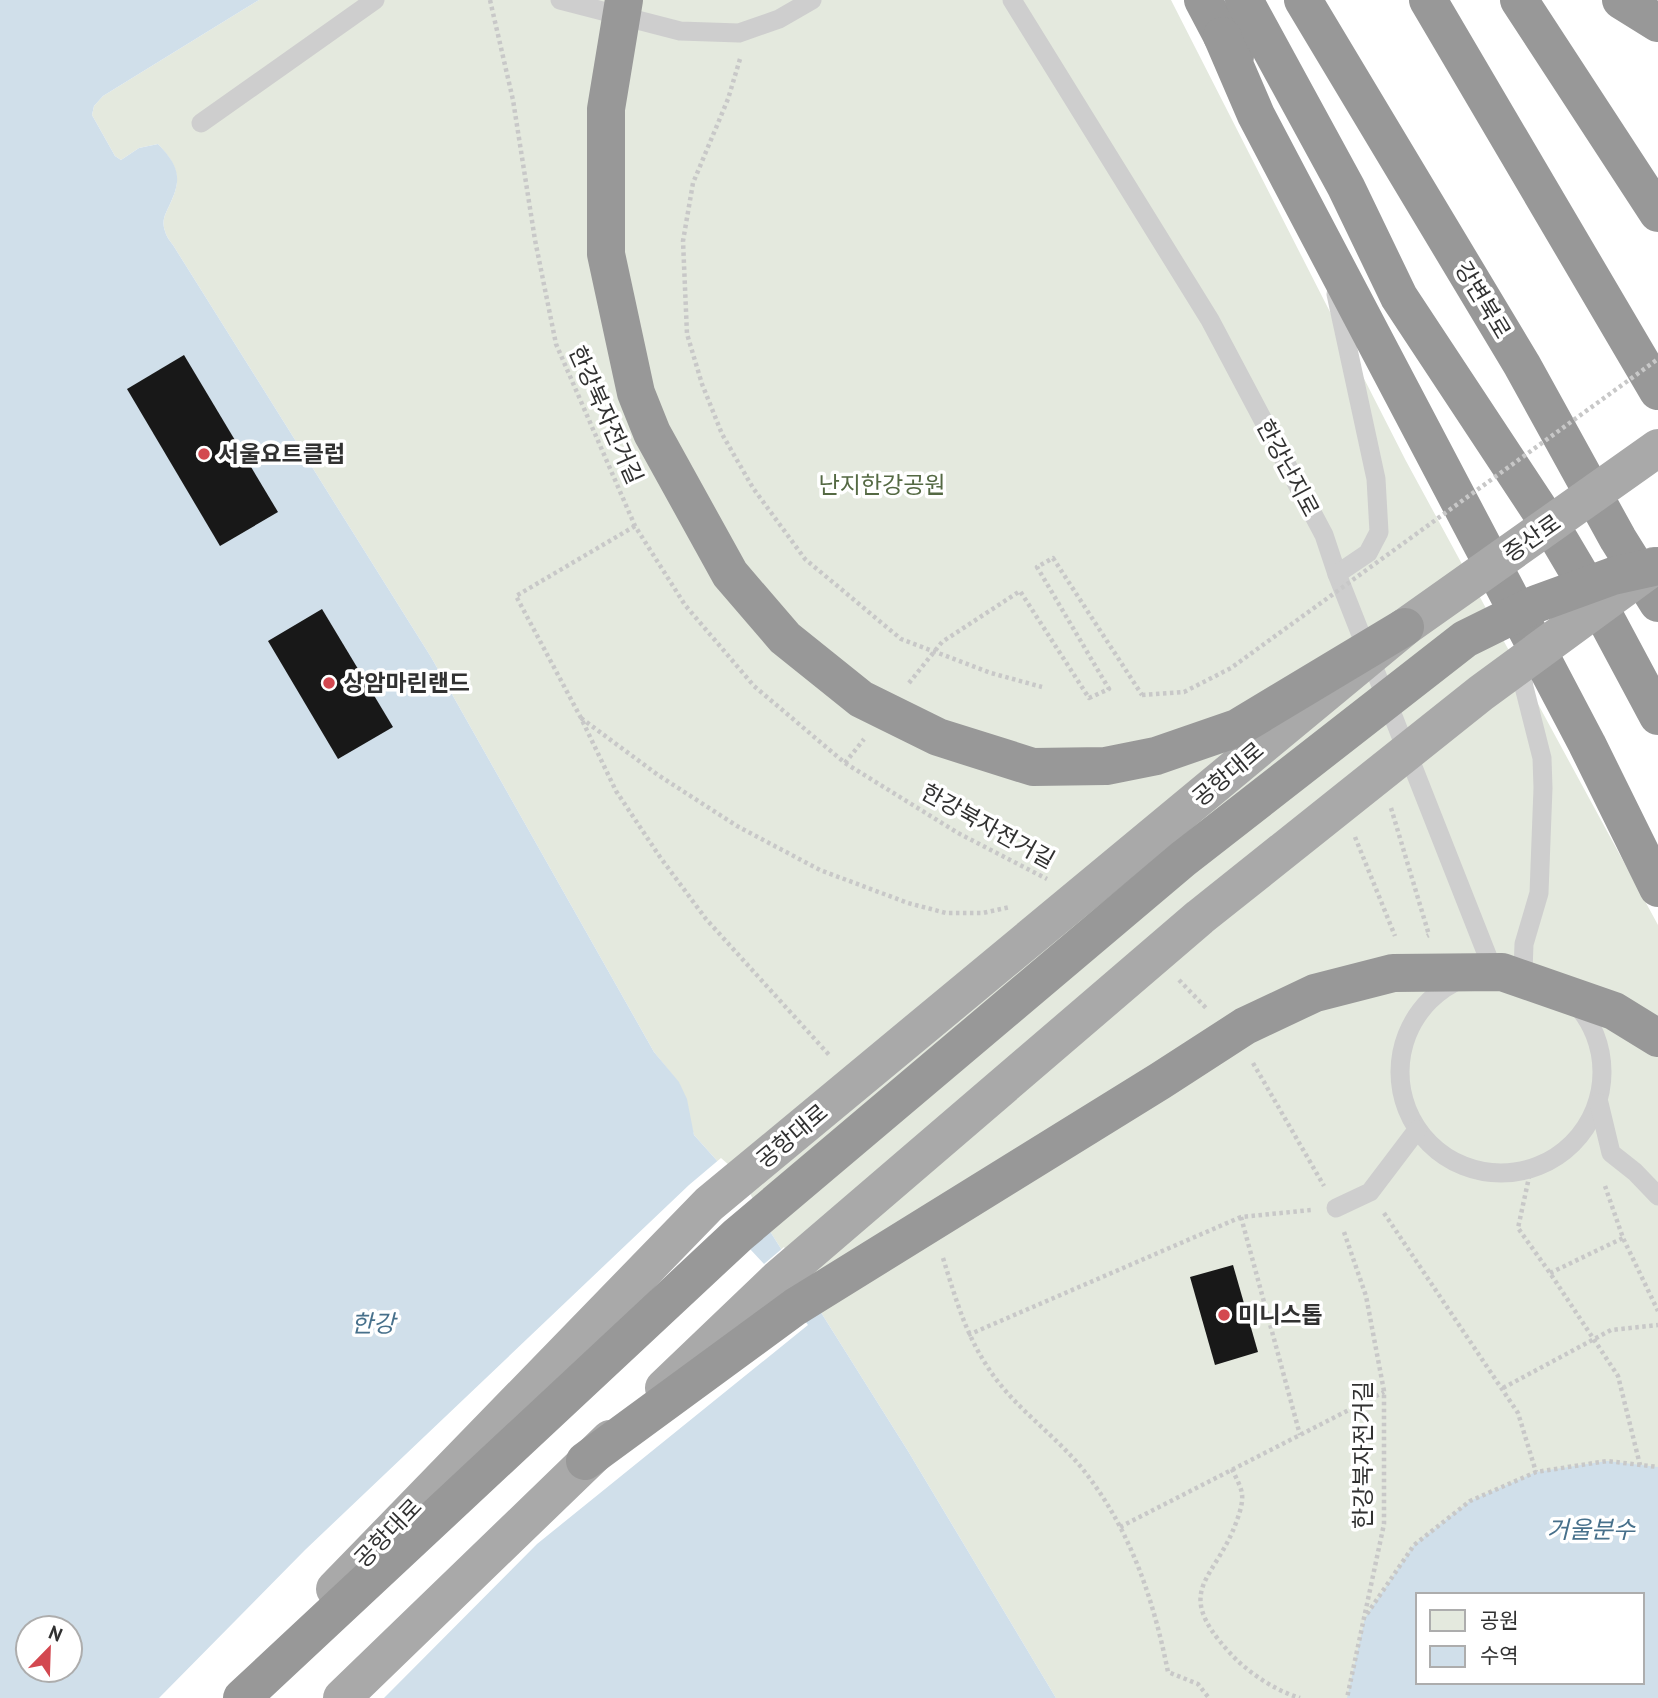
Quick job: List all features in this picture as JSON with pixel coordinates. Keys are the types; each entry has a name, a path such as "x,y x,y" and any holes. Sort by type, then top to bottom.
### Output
{"highway":[{"path":"624,0 606,109 607,254 636,393 652,433 730,574 785,638 861,699 938,737 1033,767 1106,766 1156,756 1237,728 1405,627"},
{"path":"1203,0 1222,36 1256,115 1587,744 1658,888"},
{"path":"1244,0 1346,187 1399,297"},
{"name":"강변북로","path":"1303,0 1522,365 1618,539 1658,603"},
{"path":"1428,0 1658,391"},
{"path":"1519,0 1658,213"},
{"path":"1621,0 1658,23"},
{"path":"1222,36 1560,541 1605,617 1658,716"},
{"path":"242,1698 738,1236 1183,859 1465,639 1536,604 1613,576 1658,565"},
{"path":"585,1461 795,1307 1245,1026 1315,993 1392,973 1502,972 1614,1011 1658,1038"}],"main road":[{"name":"증산로","path":"1405,627 1658,449"},
{"path":"342,1698 585,1461 778,1279 1200,916 1481,693 1658,565"},
{"name":"공항대로","path":"228,1698 709,1204 1405,627"}],"lane":[{"path":"201,124 375,0"},
{"path":"560,0 680,32 738,33 779,19 812,0"},
{"name":"한강난지로","path":"1012,0 1210,320 1324,535 1493,970"},
{"path":"1324,245 1376,480 1379,531 1368,553 1337,574"},
{"path":"1512,602 1524,687 1542,758 1544,788 1539,892 1524,944 1523,972"},
{"path":"1599,1103 1581,1136 1552,1161 1517,1173 1479,1172 1444,1157 1417,1130 1401,1097 1399,1060 1410,1024 1465,976 1493,970 1523,972 1553,984 1579,1006 1596,1035 1603,1069 1599,1103 1611,1153 1635,1172 1658,1196"},
{"path":"1336,1208 1370,1192 1417,1130"}],"path":[{"name":"한강북자전거길","path":"490,0 513,100 535,240 556,344 635,526 684,605 754,686 845,763 958,832 1056,884"},
{"path":"748,30 728,99 693,183 683,241 687,334 702,384 722,434 753,488 805,559 901,639 991,673 1042,687"},
{"path":"902,692 942,642 1020,591 1089,698 1109,689 1037,567 1053,558 1142,695 1184,692 1231,668 1658,359"},
{"path":"516,596 635,526"},
{"path":"581,718 658,775 737,826 820,870 908,903 946,913 983,913 1022,904"},
{"path":"845,763 869,733"},
{"path":"1390,806 1429,935 1418,938"},
{"path":"1352,830 1398,943"},
{"path":"1172,973 1208,1009"},
{"name":"한강북자전거길","path":"1250,1058 1336,1208 1366,1296 1384,1391 1384,1524 1347,1698"},
{"path":"1531,1168 1518,1228 1618,1376 1640,1465"},
{"path":"1605,1186 1623,1238 1658,1311"},
{"path":"1370,1192 1518,1413 1536,1472"},
{"path":"968,1335 1241,1217 1336,1208"},
{"path":"1241,1217 1300,1435"},
{"path":"1550,1273 1623,1238"},
{"path":"1503,1388 1611,1330 1658,1325"},
{"path":"1120,1527 1384,1391"},
{"path":"1365,1618 1414,1545 1470,1501 1536,1472 1607,1461 1658,1467"},
{"path":"1232,1469 1242,1493 1240,1511 1233,1532 1200,1589 1202,1616 1241,1665 1289,1695 1300,1698"},
{"path":"1168,1672 1198,1684 1209,1698"}],"green space":[{"name":"난지한강공원","path":"259,0 1171,0 1406,461 1658,925 1658,1698 1056,1698 908,1451 746,1193 694,1135 679,1083 654,1052 431,657 167,237 164,220 177,179 170,158 158,144 139,148 121,160 115,156 92,115 94,106 103,96"}],"water":[{"name":"한강","path":"0,0 259,0 103,96 94,106 92,115 115,156 121,160 139,148 158,144 170,158 177,179 164,220 167,237 431,657 654,1052 679,1082 687,1099 694,1135 746,1193 908,1451 1056,1698 0,1698"},
{"name":"거울분수","path":"1607,1461 1658,1467 1658,1698 1347,1698 1365,1618 1414,1545 1470,1501 1536,1472"}],"pier":[{"path":"721,1158 739,1174 753,1199 750,1249 764,1264 784,1247 812,1292 795,1307 808,1325 537,1544 384,1698 159,1698 305,1550 689,1185"}],"building":[{"name":"서울요트클럽","path":"184,355 278,512 220,546 127,389"},
{"name":"상암마린랜드","path":"322,609 393,727 338,759 268,641"},
{"name":"미니스톱","path":"1233,1265 1258,1352 1215,1365 1190,1277"}],"place":[{"name":"서울요트클럽","path":"204,454"},
{"name":"상암마린랜드","path":"329,683"},
{"name":"미니스톱","path":"1224,1315"}]}
